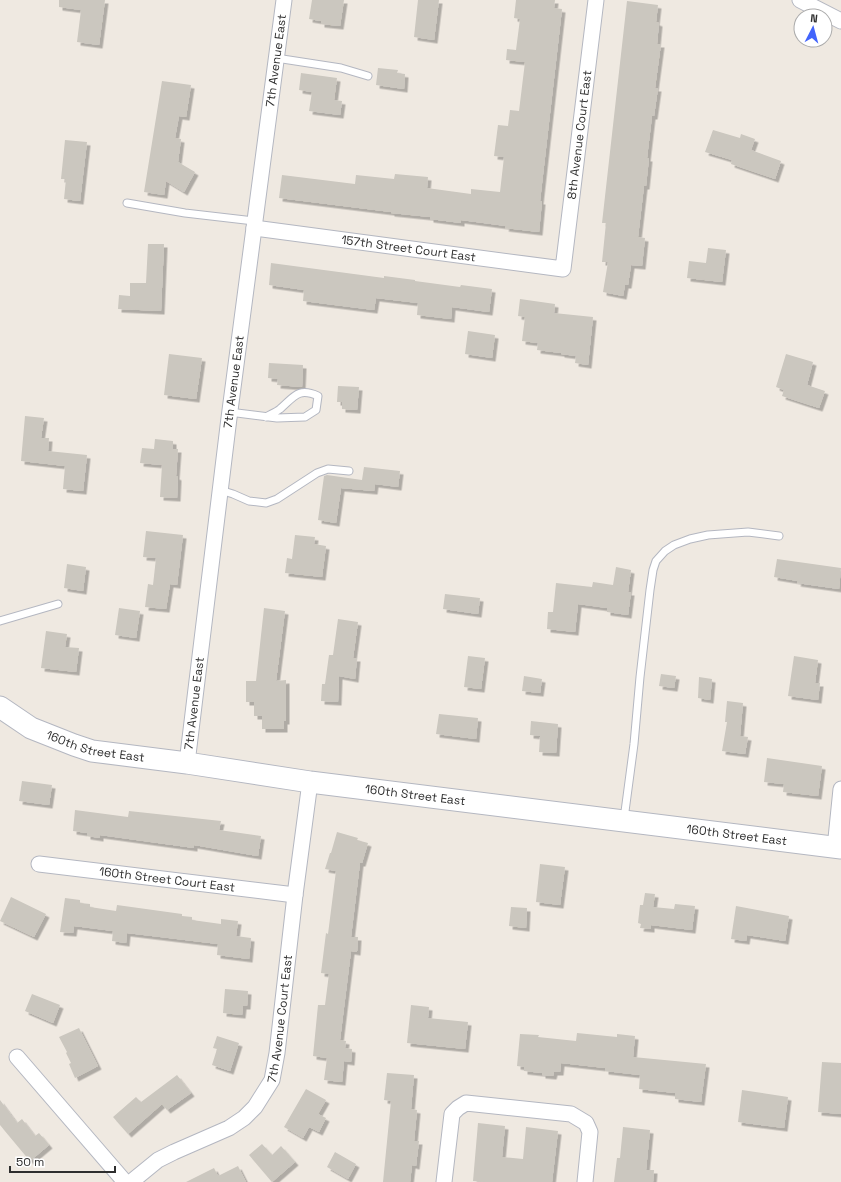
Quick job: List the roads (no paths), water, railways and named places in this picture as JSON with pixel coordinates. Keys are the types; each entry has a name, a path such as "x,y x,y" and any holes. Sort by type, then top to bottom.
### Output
{"street":[{"name":"7th Avenue East","path":"187,763 229,412 284,0"},
{"name":"8th Avenue Court East","path":"563,269 596,0"},
{"path":"800,0 841,21"},
{"name":"157th Street Court East","path":"254,225 563,269"},
{"name":"160th Street East","path":"0,707 31,728 92,751 187,763 310,782 838,848"},
{"name":"7th Avenue Court East","path":"131,1182 158,1160 229,1128 244,1118 255,1107 272,1080 277,1053 295,895 310,782"},
{"path":"838,848 841,789"},
{"name":"160th Street Court East","path":"39,864 295,895"},
{"path":"17,1057 125,1182"},
{"path":"444,1182 452,1114 466,1103 571,1114 586,1123 590,1132 585,1182"}],"lane":[{"path":"276,58 342,68 368,76"},
{"path":"127,202 254,225"},
{"path":"229,412 266,417 277,418 305,417 316,410 318,396 308,392 295,395 278,410 266,417"},
{"path":"220,490 249,501 266,503 277,499 316,473 328,469 349,471"},
{"path":"624,821 634,744 650,590 656,561 665,550 674,545 690,539 708,535 748,532 779,536"},
{"path":"0,621 58,604"}]}
